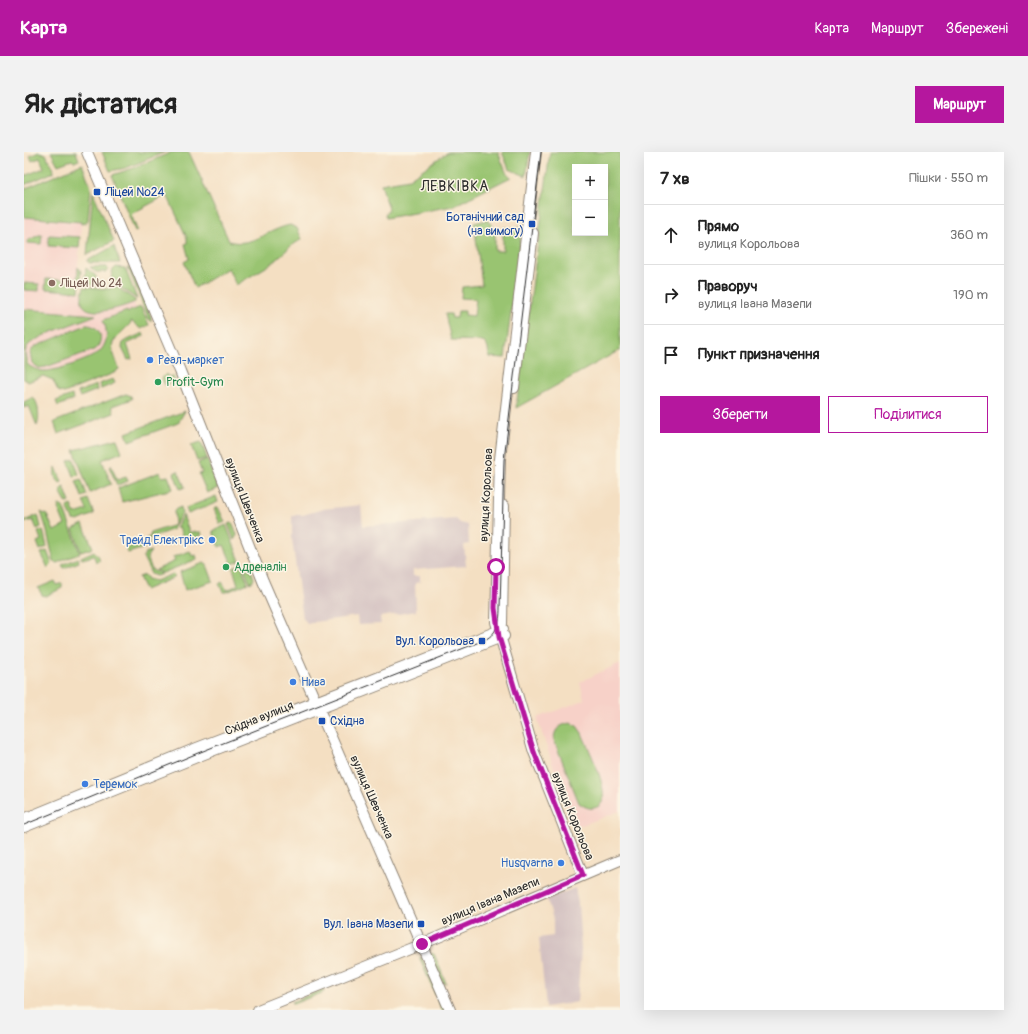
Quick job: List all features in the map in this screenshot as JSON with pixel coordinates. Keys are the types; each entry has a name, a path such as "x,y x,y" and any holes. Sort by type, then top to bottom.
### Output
{"street":[{"name":"вулиця Шевченка","path":"87,152 180,371 263,581 450,1010"},
{"name":"вулиця Корольова","path":"536,152 500,453 496,600 501,633 534,752 585,874"},
{"name":"вулиця Корольова","path":"501,633 507,453 543,152"},
{"name":"Східна вулиця","path":"24,819 501,633"},
{"name":"Східна вулиця","path":"24,827 318,705"},
{"name":"вулиця Івана Мазепи","path":"258,1010 422,944 620,860"}],"shaded area":[{"name":"Ліцей № 24","path":"84,184 78,267 81,271 79,292 122,296 126,305 134,303 140,320 129,324 116,338 113,346 113,353 27,382 24,379 24,191"},
{"path":"361,505 363,526 456,519 460,523 468,525 469,544 464,545 466,566 413,570 413,576 420,576 420,582 415,583 416,611 380,617 381,624 358,625 357,616 307,623 303,618 300,597 292,539 292,515 303,515 323,509"},
{"path":"620,663 620,811 574,828 537,718 584,700 580,682"},
{"path":"575,888 578,903 581,950 577,1002 546,1007 539,938 553,936 553,919 547,899"}],"green space":[{"path":"39,152 46,154 54,172 24,185 24,176 44,168 40,158 32,161 30,156"},
{"path":"51,152 76,152 79,160 74,162 72,160 58,165"},
{"path":"102,152 165,152 126,168 110,171"},
{"path":"172,152 189,152 229,241 245,242 290,225 297,228 302,239 291,246 271,264 236,285 228,268 195,288 184,262 189,259 185,244 187,243 187,238 167,195 131,214 137,230 135,231 112,175 134,168"},
{"path":"448,152 498,152 506,172 511,177 453,206 386,218 385,214 389,209 381,184 409,179"},
{"path":"502,152 530,152 526,176 509,169"},
{"path":"550,152 620,152 620,350 516,408"},
{"path":"82,164 91,187 88,220 86,223 81,224 81,222 24,217 24,189"},
{"path":"93,192 114,241 87,255"},
{"path":"487,220 495,229 495,251 503,251 503,228 522,228 505,358 489,357 488,348 483,341 451,340 445,314 451,314 452,318 457,318 458,311 465,311 465,315 474,316 476,299 461,298 462,287 482,285 474,223"},
{"path":"42,235 41,244 27,243 27,241"},
{"path":"49,235 80,237 79,248 48,246"},
{"path":"114,246 120,263 89,263 87,261"},
{"path":"78,267 81,271 79,292 45,289 46,279 77,281"},
{"path":"90,267 107,267 108,270 106,272 96,272"},
{"path":"116,267 125,268 137,299 111,281 112,271"},
{"path":"128,267 130,267 151,316 151,322 149,320"},
{"path":"86,268 96,276 95,285 84,284"},
{"path":"24,283 39,284 39,291 24,290"},
{"path":"111,283 135,300 135,302 115,309 100,311 87,309 83,305 82,299 84,287 110,289"},
{"path":"141,307 149,325 141,329 131,321 131,323 116,338 112,349 119,369 114,373 64,393 58,391 53,380 43,376 28,382 24,379 24,309 96,315 39,338 27,347 25,354 28,365 37,370 46,371 75,364 97,353 104,346 106,339 106,328 103,320 127,311 128,313"},
{"path":"86,325 95,327 100,333 99,345 96,349 46,367 39,368 32,363 30,353 34,347"},
{"path":"143,333 144,336 127,344 132,359 128,360 122,348 123,342"},
{"path":"166,374 168,377 172,376 175,380 165,385 162,378"},
{"path":"113,379 115,383 101,389 99,384"},
{"path":"96,385 97,390 80,397 78,392"},
{"path":"126,394 131,396 132,399 112,406 114,413 58,434 54,422"},
{"path":"72,395 73,400 58,406 56,401"},
{"path":"33,397 37,403 37,426 29,406 24,408 24,402"},
{"path":"185,411 178,423 129,441 126,433"},
{"path":"117,439 122,452 102,460 111,484 90,493 74,450"},
{"path":"201,442 207,458 197,461 191,445"},
{"path":"74,459 79,475 74,476 68,461"},
{"path":"207,459 218,488 207,493 199,474 202,473 198,463"},
{"path":"111,465 117,480 126,477 128,481 117,485 110,469"},
{"path":"56,467 62,482 60,483 55,476"},
{"path":"178,471 185,487 180,489 174,473"},
{"path":"160,472 162,477 168,476 173,489 122,502 118,488"},
{"path":"81,479 87,495 82,497 76,481"},
{"path":"64,487 70,502 67,503 61,493 62,488"},
{"path":"216,496 218,502 188,514 186,508"},
{"path":"88,499 94,514 78,521 73,520 67,507 71,505 75,514 87,510 83,501"},
{"path":"59,505 63,507 80,553 57,563 54,562 41,512 47,515 54,531 65,525 58,508"},
{"path":"181,507 182,513 173,529 149,539 149,544 147,547 128,553 126,549 151,536 150,533 175,525 174,510"},
{"path":"218,507 225,522 220,524 214,509"},
{"path":"38,515 41,527 37,529 33,520 24,523 24,521"},
{"path":"183,515 189,532 201,532 202,535 184,542 179,527 176,528"},
{"path":"232,523 237,535 234,540 228,524"},
{"path":"83,524 93,548 81,552 73,529"},
{"path":"226,525 240,561 232,564 224,545 219,547 213,531"},
{"path":"43,530 47,547 40,550 37,542 41,540 38,532"},
{"path":"47,551 52,564 48,568 41,553"},
{"path":"94,551 100,560 96,562 94,556 82,559 81,557"},
{"path":"151,551 147,557 152,570 162,574 156,576 151,574 143,557 145,553"},
{"path":"190,551 192,556 196,555 197,559 163,573 156,570 175,561 173,557"},
{"path":"78,558 79,562 64,568 62,565"},
{"path":"204,563 207,565 213,581 185,590 180,572"},
{"path":"241,565 248,583 224,592 219,584 222,582 227,590 238,585 233,568"},
{"path":"244,568 251,570 254,578 250,583"},
{"path":"173,574 175,576 173,578 145,590 139,577 145,575 148,579 156,581"},
{"path":"55,581 57,585 62,583 62,588 46,596 42,595 38,588"},
{"path":"570,723 577,726 582,733 602,784 602,802 594,808 588,808 579,803 554,740 556,730 563,725"},
{"path":"430,953 434,954 446,983 443,984"},
{"path":"421,956 445,1010 442,1010 420,959"},
{"path":"323,989 324,992 293,1004 292,1002"}],"tram line":[{"path":"24,825 198,753 482,641 494,632 497,628 500,613 504,460 541,152"}],"place":[{"name":"Ліцей №24","path":"97,192"},
{"name":"Ботанічний сад (на вимогу)","path":"532,224"},
{"name":"Ліцей № 24","path":"52,283"},
{"name":"Реал-маркет","path":"150,360"},
{"name":"Profit-Gym","path":"158,382"},
{"name":"Трейд Електрікс","path":"212,540"},
{"name":"Адреналін","path":"226,567"},
{"name":"Вул. Корольова","path":"482,641"},
{"name":"Нива","path":"293,682"},
{"name":"Східна","path":"322,721"},
{"name":"Теремок","path":"85,784"},
{"name":"Husqvarna","path":"561,863"},
{"name":"Вул. Івана Мазепи","path":"421,924"}],"district":[{"name":"ЛЕВКІВКА","path":"455,186"}],"route":[{"path":"422,944 583,875 534,752 499,637 495,608 496,567"}]}
